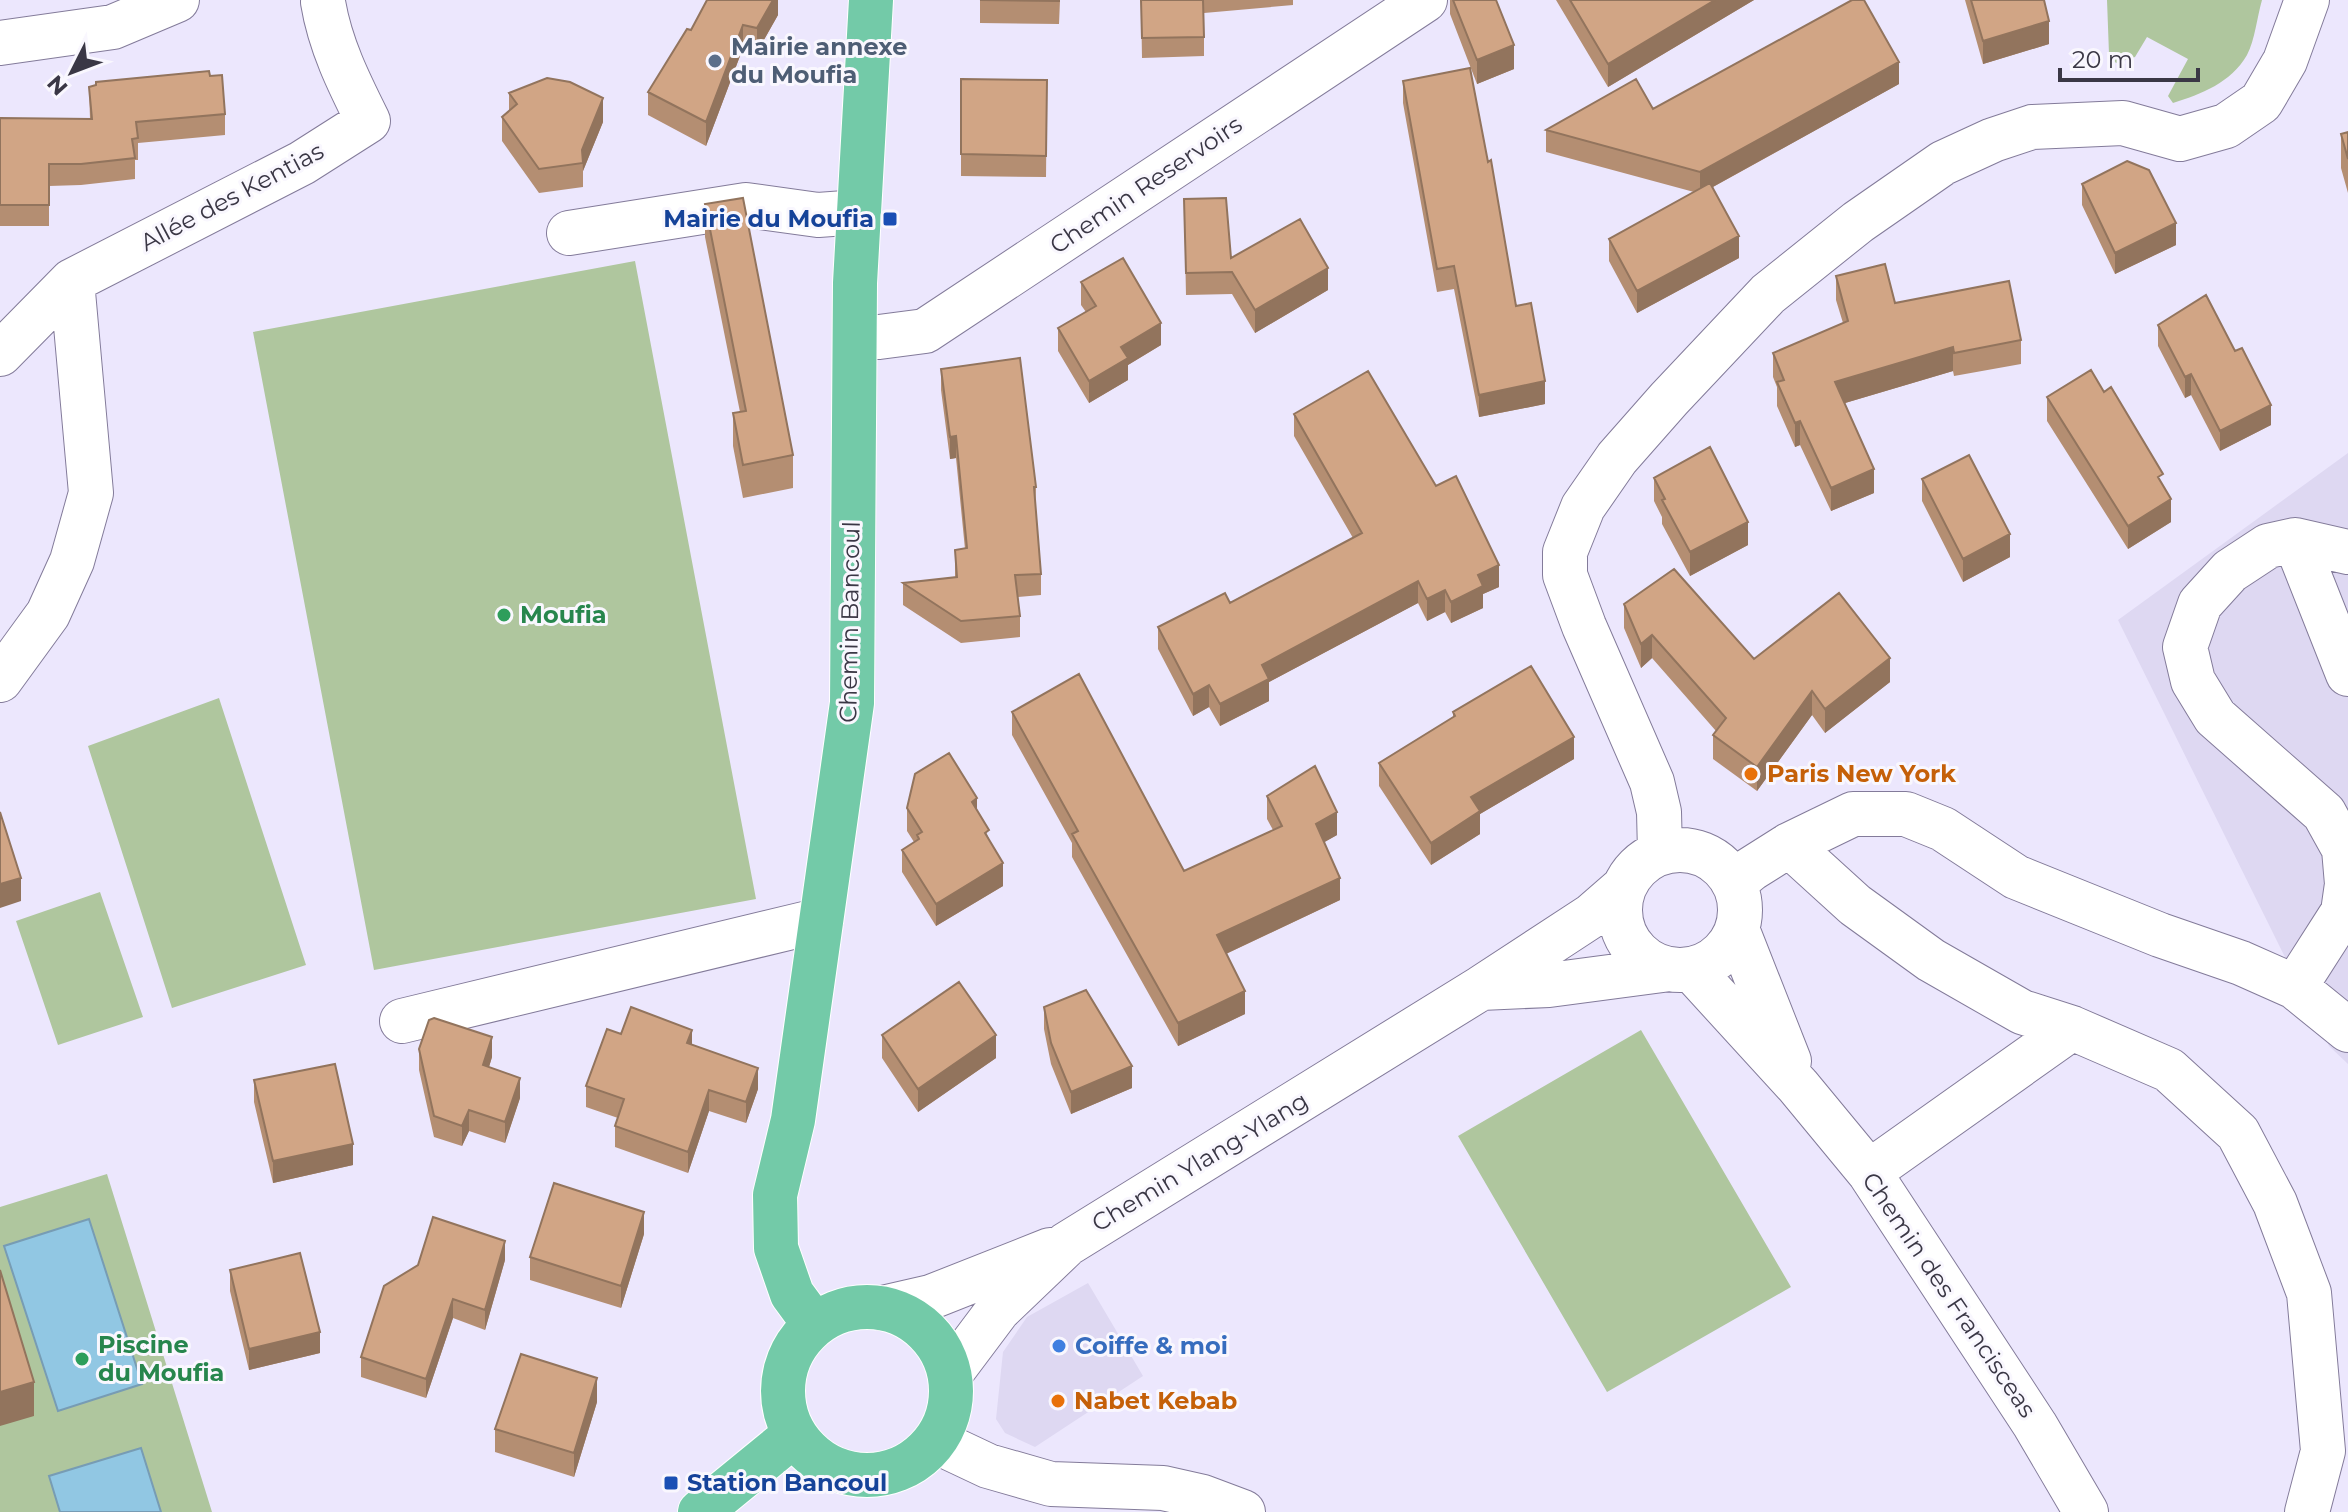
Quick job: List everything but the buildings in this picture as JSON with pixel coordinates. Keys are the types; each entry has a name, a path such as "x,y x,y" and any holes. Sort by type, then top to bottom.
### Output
{"main road":[{"name":"Chemin Bancoul","path":"814,1324 792,1294 776,1248 775,1195 793,1120 852,703 859,212 871,0"},
{"path":"859,1306 883,1308 906,1316 926,1330 941,1350 950,1374 951,1398 946,1420 935,1441 919,1458 899,1469 876,1475 853,1474 831,1467 810,1453 794,1435 785,1412 782,1388 787,1364 797,1342 814,1324 835,1312 859,1306"},
{"path":"700,1512 794,1435"}],"street":[{"path":"0,43 113,27 177,0"},
{"name":"Chemin Reservoirs","path":"856,337 925,331 1425,0"},
{"path":"1660,852 1659,812 1652,782 1565,575 1565,552 1583,507 1617,458 1768,294 1858,222 1943,163 1993,140 2032,127 2123,123 2180,139 2226,126 2261,102 2285,61 2307,0"},
{"name":"Allée des Kentias","path":"0,354 72,281 302,163 368,121 345,76 317,1"},
{"path":"569,233 746,205 818,215 859,212"},
{"path":"0,680 48,614 72,561 91,493 72,281"},
{"path":"2295,987 2343,912 2347,884 2344,849 2324,813 2215,717 2193,681 2185,647 2200,604 2230,571 2268,546 2295,540 2348,552"},
{"path":"2295,540 2348,674"},
{"path":"1734,883 1789,845 1853,814 1906,814 1943,829 2016,877 2160,935 2241,963 2295,987 2348,1030"},
{"path":"1789,845 1855,905 1931,960 2022,1012 2072,1028 2169,1070 2238,1133 2275,1203 2309,1293 2323,1451 2307,1512"},
{"path":"1689,850 1715,861 1734,883 1740,906 1737,929 1726,948 1711,961 1680,969 1644,959 1626,937 1620,913 1622,889 1638,864 1660,852 1689,850"},
{"name":"Chemin Ylang-Ylang","path":"950,1374 998,1310 1067,1244 1481,988 1591,916 1622,889"},
{"path":"402,1021 821,920"},
{"name":"Chemin des Francisceas","path":"1737,929 1798,1086"},
{"name":"Chemin Ylang-Ylang","path":"1481,988 1549,985 1680,969"},
{"name":"Chemin des Francisceas","path":"1680,969 1798,1086 1869,1172 2035,1425 2086,1512"},
{"path":"1869,1172 2072,1028"},
{"path":"883,1308 931,1297 1067,1244"},
{"path":"935,1441 988,1466 1051,1484 1163,1488 1203,1497 1243,1512"}],"shaded area":[{"path":"2348,453 2348,1064 2329,1046 2118,620"},
{"path":"1088,1283 1143,1376 1035,1447 1005,1433 996,1419 1003,1352 1027,1317"}],"green space":[{"path":"2107,0 2262,0 2252,42 2240,65 2214,86 2173,103 2168,96 2188,59 2147,37 2135,57 2116,63 2109,54"},
{"name":"Moufia","path":"635,261 756,899 374,970 253,332"},
{"path":"219,698 306,965 172,1008 88,746"},
{"path":"100,892 143,1017 58,1045 16,921"},
{"path":"1641,1030 1791,1287 1607,1392 1458,1136"},
{"name":"Piscine du Moufia","path":"107,1174 212,1512 0,1512 0,1207"}],"water":[{"path":"89,1219 142,1384 58,1411 4,1246"},
{"path":"141,1448 161,1512 60,1512 49,1476"}],"place":[{"name":"Mairie annexe du Moufia","path":"715,61"},
{"name":"Mairie du Moufia","path":"890,219"},
{"name":"Moufia","path":"504,615"},
{"name":"Paris New York","path":"1751,774"},
{"name":"Coiffe & moi","path":"1059,1346"},
{"name":"Piscine du Moufia","path":"82,1359"},
{"name":"Nabet Kebab","path":"1058,1401"},
{"name":"Station Bancoul","path":"671,1483"}]}
